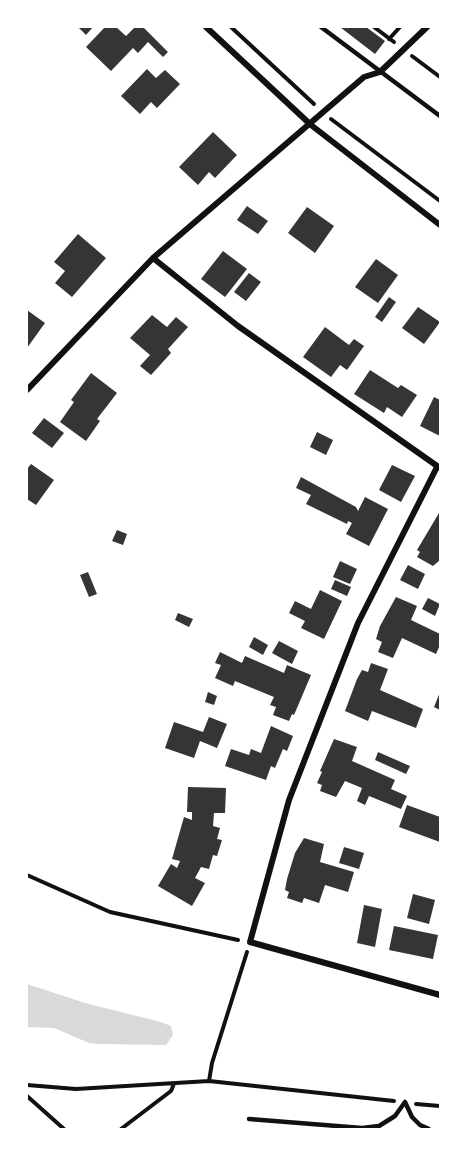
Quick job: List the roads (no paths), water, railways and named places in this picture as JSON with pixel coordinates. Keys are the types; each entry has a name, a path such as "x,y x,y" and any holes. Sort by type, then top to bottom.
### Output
{"street":[{"path":"206,27 311,125 440,225"},
{"path":"27,390 153,258 311,125 364,77 380,72 427,27"},
{"path":"153,258 238,326 438,467 358,623 289,800 250,942 440,995"}],"lane":[{"path":"321,27 440,116"},
{"path":"249,1119 362,1128 379,1126 395,1116 405,1102 412,1117 420,1125 429,1129"}]}
